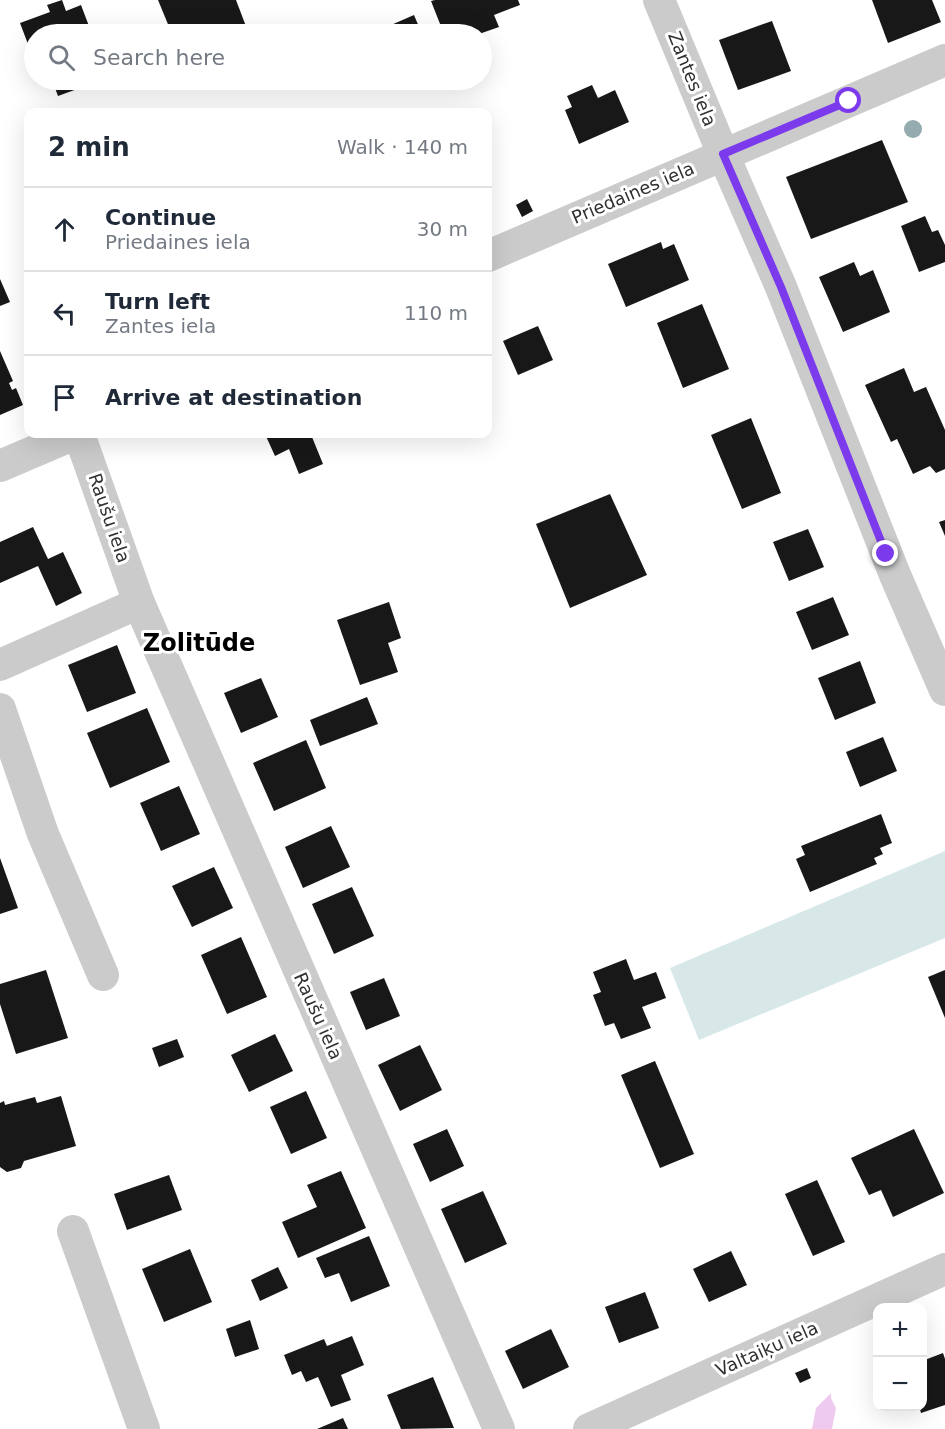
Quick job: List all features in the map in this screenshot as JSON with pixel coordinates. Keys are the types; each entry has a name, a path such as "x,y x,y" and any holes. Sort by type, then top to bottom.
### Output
{"street":[{"name":"Zantes iela","path":"659,0 781,287 883,547 945,690"},
{"name":"Priedaines iela","path":"492,254 945,60"},
{"path":"0,466 67,438"},
{"name":"Raušu iela","path":"78,438 139,603 498,1429"},
{"path":"0,665 139,603"},
{"path":"0,709 43,834 103,975"},
{"path":"73,1232 144,1429"},
{"name":"Valtaiķu iela","path":"589,1429 945,1269"}],"shaded area":[{"path":"945,851 945,938 699,1040 670,968"},
{"path":"831,1393 836,1408 832,1429 812,1429 816,1408"}],"building":[{"path":"62,0 66,11 81,5 88,24 24,24 24,34 20,23 50,12 47,5"},
{"path":"158,0 236,0 245,24 168,24"},
{"path":"518,0 520,5 494,15 499,27 492,29 492,24 440,24 431,1"},
{"path":"872,0 932,0 941,22 888,43"},
{"path":"414,15 418,24 393,24"},
{"path":"772,21 791,71 738,90 719,40"},
{"path":"592,85 598,98 615,90 629,122 579,144 565,110 572,107 567,96"},
{"path":"56,90 74,90 58,96"},
{"path":"882,140 908,202 811,239 786,177"},
{"path":"527,199 533,211 522,217 516,205"},
{"path":"925,216 932,232 938,230 945,245 945,262 919,272 901,226"},
{"path":"661,242 663,249 674,244 689,280 626,307 608,264"},
{"path":"854,262 860,276 873,270 890,312 843,332 819,277"},
{"path":"0,279 10,302 0,306"},
{"path":"702,304 729,369 683,388 657,323"},
{"path":"538,326 553,360 518,375 503,341"},
{"path":"0,351 13,381 9,383 12,390 16,388 23,405 0,415"},
{"path":"904,368 914,392 926,387 945,430 945,469 936,473 930,466 913,474 897,439 891,442 865,385"},
{"path":"751,418 781,493 742,509 711,435"},
{"path":"267,438 312,438 323,464 299,474 289,449 275,456"},
{"path":"610,494 647,575 570,608 536,524"},
{"path":"945,520 945,536 939,522"},
{"path":"33,527 48,559 63,552 82,593 56,606 38,566 0,583 0,542"},
{"path":"808,529 824,567 789,581 773,542"},
{"path":"833,597 849,635 812,650 796,612"},
{"path":"389,602 401,638 388,643 398,672 360,685 337,620"},
{"path":"117,645 136,693 87,712 68,665"},
{"path":"860,661 876,703 835,720 818,678"},
{"path":"261,678 278,717 241,733 224,693"},
{"path":"367,697 378,724 320,746 310,720"},
{"path":"147,708 170,762 110,788 87,733"},
{"path":"883,737 897,771 860,787 846,752"},
{"path":"306,740 326,788 274,811 253,763"},
{"path":"179,786 200,834 161,851 140,803"},
{"path":"881,814 892,843 880,848 883,854 874,858 877,864 810,892 796,859 805,855 801,846"},
{"path":"331,826 350,867 303,888 285,847"},
{"path":"0,858 18,908 0,914"},
{"path":"214,867 233,908 192,927 172,886"},
{"path":"352,887 374,936 334,954 312,904"},
{"path":"241,937 267,997 227,1014 201,955"},
{"path":"626,959 634,980 656,972 666,998 642,1007 651,1028 621,1039 614,1023 605,1026 593,995 601,992 593,972"},
{"path":"46,970 68,1038 16,1054 0,1004 0,984"},
{"path":"945,970 945,1018 928,977"},
{"path":"384,978 400,1016 366,1030 350,992"},
{"path":"275,1034 293,1071 249,1092 231,1055"},
{"path":"177,1039 184,1057 159,1067 152,1048"},
{"path":"420,1045 442,1090 400,1111 378,1065"},
{"path":"655,1061 694,1154 660,1168 621,1075"},
{"path":"306,1091 327,1138 291,1154 270,1107"},
{"path":"61,1096 76,1146 24,1161 21,1168 7,1172 0,1167 0,1103 4,1101 5,1105 35,1097 37,1103"},
{"path":"447,1129 464,1166 430,1182 413,1144"},
{"path":"914,1129 944,1193 893,1217 881,1190 869,1195 851,1158"},
{"path":"341,1171 366,1228 298,1258 282,1222 317,1207 307,1185"},
{"path":"169,1175 182,1210 127,1230 114,1194"},
{"path":"817,1180 845,1242 813,1256 785,1194"},
{"path":"483,1191 507,1244 465,1263 441,1209"},
{"path":"369,1236 390,1286 351,1302 339,1273 325,1278 316,1258"},
{"path":"190,1249 212,1302 164,1322 142,1269"},
{"path":"731,1251 747,1285 709,1302 693,1269"},
{"path":"278,1267 288,1288 260,1301 251,1280"},
{"path":"645,1292 659,1328 619,1343 605,1307"},
{"path":"250,1320 259,1349 235,1357 226,1329"},
{"path":"551,1329 569,1367 523,1389 505,1351"},
{"path":"352,1336 364,1365 341,1375 351,1400 331,1407 318,1377 306,1382 301,1371 292,1375 284,1355 324,1339 327,1346"},
{"path":"943,1353 945,1359 945,1405 927,1411 927,1359"},
{"path":"807,1368 811,1378 800,1383 795,1373"},
{"path":"433,1377 454,1428 401,1429 387,1395"},
{"path":"343,1418 348,1429 317,1429"}],"district":[{"name":"Zolitūde","path":"199,643"}],"route":[{"path":"849,101 723,154 781,287 886,554"}]}
